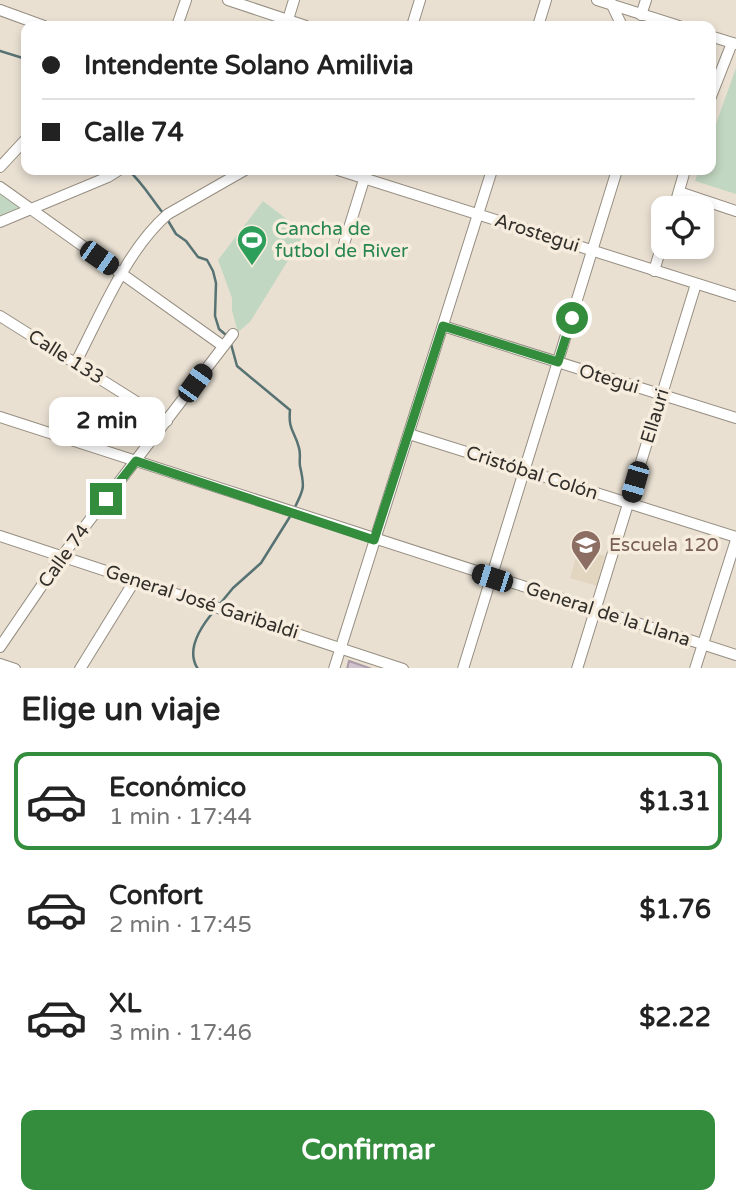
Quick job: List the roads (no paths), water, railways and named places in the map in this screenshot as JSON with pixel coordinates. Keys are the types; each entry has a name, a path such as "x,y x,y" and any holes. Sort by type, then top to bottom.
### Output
{"street":[{"path":"6,0 0,8 32,21"},
{"path":"179,21 186,0"},
{"path":"228,0 281,21"},
{"path":"287,21 294,0"},
{"path":"414,21 420,0"},
{"path":"540,21 546,0"},
{"path":"597,0 655,21"},
{"path":"641,15 646,0"},
{"path":"611,3 619,21"},
{"path":"716,38 734,44 716,85"},
{"path":"0,167 21,144"},
{"path":"0,222 111,175"},
{"path":"76,362 122,274 158,223 168,214 236,175"},
{"path":"344,244 365,175"},
{"name":"Arostegui","path":"371,175 478,214 654,271 735,292"},
{"path":"334,668 490,175"},
{"path":"463,668 615,175"},
{"path":"678,196 684,175"},
{"path":"0,187 122,274"},
{"path":"679,192 736,211"},
{"path":"654,271 658,259"},
{"name":"Calle 74","path":"0,647 62,556 228,340 122,274"},
{"name":"Ellauri","path":"577,668 696,284"},
{"name":"Calle 133","path":"0,316 167,421"},
{"name":"Otegui","path":"443,326 736,418"},
{"name":"General de la Llana","path":"0,417 736,655"},
{"name":"Cristóbal Colón","path":"409,434 736,538"},
{"name":"General José Garibaldi","path":"0,536 403,668"},
{"path":"695,668 736,538"},
{"path":"80,668 135,580"},
{"path":"0,664 15,668"}],"waterway":[{"path":"0,51 21,57"},
{"path":"133,175 163,213"},
{"path":"167,219 176,234 186,241 198,257 207,260 213,271 216,283 215,316 219,329 226,335"},
{"path":"231,344 237,366 290,410 291,427 300,450 303,484 294,509"},
{"path":"219,605 233,588 261,563 291,515"},
{"path":"197,668 194,662 194,646 200,630 215,610"}],"place":[{"name":"Cancha de futbol de River","path":"252,267"},
{"name":"Escuela 120","path":"586,572"}]}
